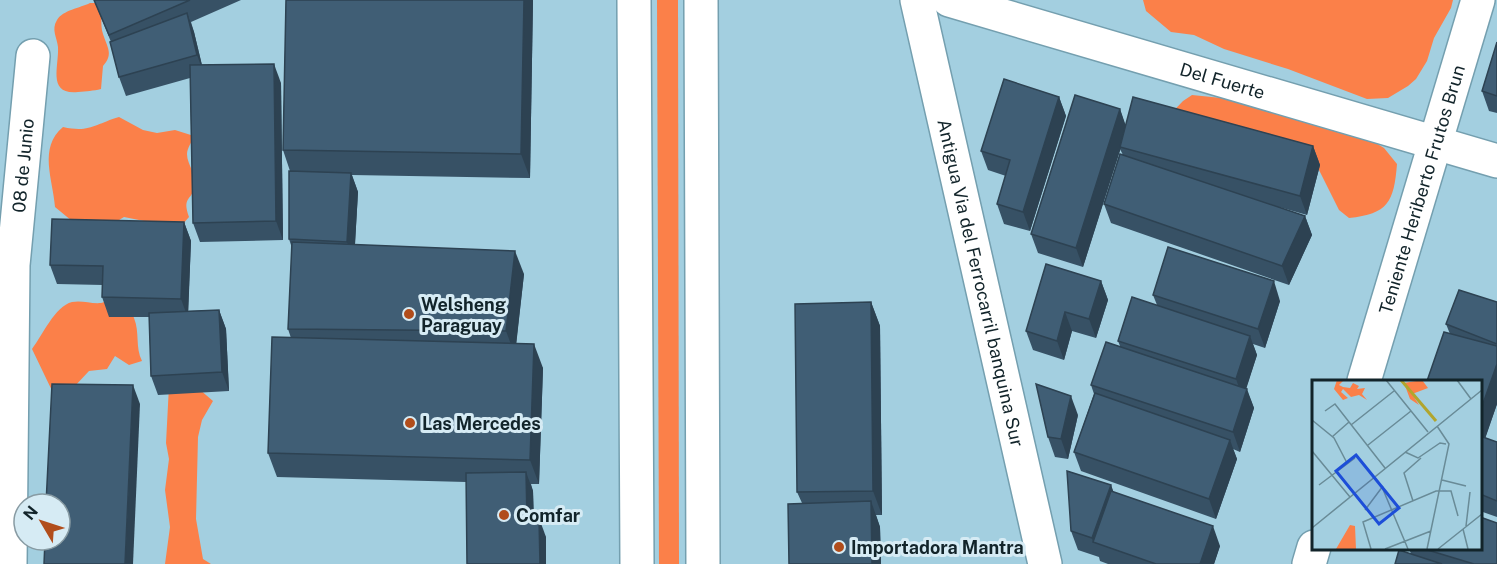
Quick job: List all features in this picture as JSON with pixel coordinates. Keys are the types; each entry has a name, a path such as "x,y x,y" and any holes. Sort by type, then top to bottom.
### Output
{"main road":[{"path":"634,0 637,564"},
{"path":"701,0 703,564"},
{"name":"Antigua Via del Ferrocarril banquina Sur","path":"917,0 1045,564"},
{"name":"Del Fuerte","path":"949,0 1497,161"},
{"name":"Teniente Heriberto Frutos Brun","path":"1364,380 1478,0"},
{"name":"08 de Junio","path":"10,564 6,265 33,56"},
{"path":"1309,564 1313,549"}],"shaded area":[{"path":"657,0 678,0 679,564 659,564"},
{"path":"1143,0 1453,0 1434,38 1427,61 1416,79 1388,98 1367,99 1288,69 1224,49 1194,35 1171,32 1146,11"},
{"path":"90,3 102,3 102,30 109,50 108,58 103,66 101,89 68,92 58,84 58,47 55,24 63,14"},
{"path":"1192,95 1251,101 1366,137 1384,148 1397,164 1391,197 1381,209 1373,213 1349,218 1339,210 1316,164 1159,126"},
{"path":"119,117 143,130 157,133 175,130 194,136 187,154 196,183 186,206 189,217 182,225 124,217 114,223 72,221 55,207 49,154 55,135 63,127 80,129 92,127"},
{"path":"118,293 134,318 142,361 129,365 115,356 107,369 89,371 74,387 56,399 32,349 55,315 66,305 72,302 101,303"},
{"path":"169,386 199,389 213,401 202,420 198,437 196,519 203,559 211,564 165,564 170,527 165,490 169,459 166,443"}],"building":[{"path":"94,0 190,0 109,35"},
{"path":"286,0 524,0 521,154 283,150"},
{"path":"187,13 197,55 119,77 110,42"},
{"path":"1497,42 1497,96 1482,91"},
{"path":"274,64 276,221 193,223 190,65"},
{"path":"1004,79 1059,97 1023,212 997,204 1010,160 981,151"},
{"path":"1075,95 1120,109 1076,248 1031,234"},
{"path":"1133,97 1313,146 1300,196 1120,147"},
{"path":"1120,154 1305,216 1282,266 1104,204"},
{"path":"289,171 351,173 347,242 289,239"},
{"path":"52,219 184,222 181,299 102,297 103,266 50,265"},
{"name":"Welsheng Paraguay","path":"292,242 515,251 506,331 288,329"},
{"path":"1168,247 1274,281 1258,329 1153,295"},
{"path":"1046,264 1101,281 1089,319 1065,312 1057,341 1026,331"},
{"path":"1459,290 1497,302 1497,344 1446,324"},
{"path":"1132,297 1250,336 1236,379 1118,341"},
{"path":"871,302 873,491 797,492 795,304"},
{"path":"219,310 222,372 151,376 149,313"},
{"path":"1444,332 1497,346 1497,364 1482,406 1482,380 1427,380"},
{"name":"Las Mercedes","path":"272,337 534,344 530,460 268,453"},
{"path":"1106,342 1247,389 1233,432 1091,385"},
{"path":"52,384 133,385 125,564 44,564 44,552 72,552 72,492 47,492"},
{"path":"1036,384 1071,396 1061,439 1048,437"},
{"path":"1095,393 1230,440 1209,499 1074,452"},
{"path":"1482,437 1497,442 1497,501 1482,495"},
{"path":"1067,471 1111,485 1092,538 1071,531"},
{"name":"Comfar","path":"526,472 527,518 539,518 540,564 467,564 466,473"},
{"path":"1111,491 1213,526 1200,564 1156,564 1093,542"},
{"path":"871,501 872,564 789,564 788,504"},
{"path":"1482,518 1497,523 1497,564 1474,564 1424,549 1482,549"},
{"path":"1399,550 1442,564 1395,564"}],"place":[{"name":"Welsheng Paraguay","path":"409,314"},
{"name":"Las Mercedes","path":"410,423"},
{"name":"Comfar","path":"504,515"},
{"name":"Importadora Mantra","path":"839,547"}]}
